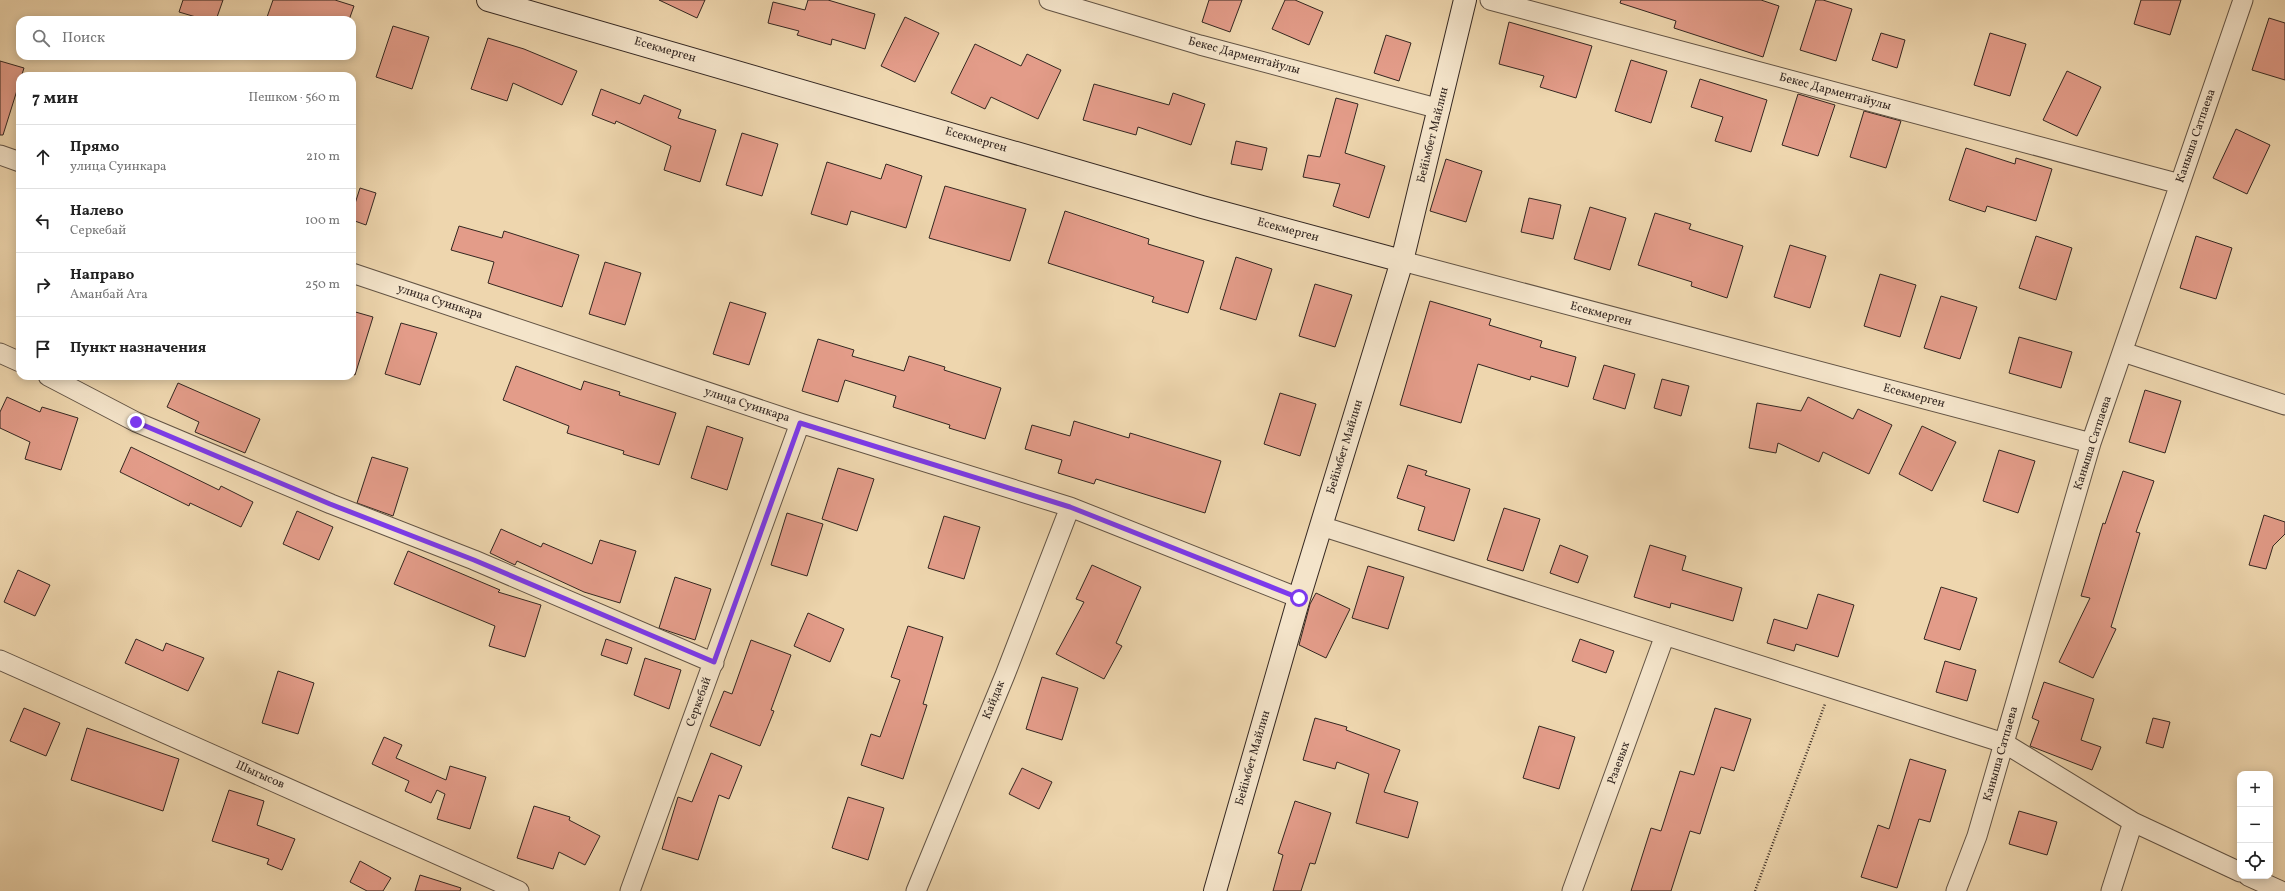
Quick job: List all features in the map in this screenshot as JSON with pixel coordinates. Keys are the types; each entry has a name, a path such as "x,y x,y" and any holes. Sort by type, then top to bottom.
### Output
{"street":[{"name":"Eсекмерген","path":"488,0 1202,207 2092,443"},
{"name":"Бекес Дарментайулы","path":"1049,0 1200,45 1440,109"},
{"name":"Бейімбет Майлин","path":"1215,891 1299,598 1402,261 1440,109 1465,0"},
{"name":"Бекес Дарментайулы","path":"1490,0 2180,184"},
{"name":"Каныша Сатпаева","path":"1956,891 1977,836 2092,443 2243,0"},
{"path":"0,155 16,161"},
{"name":"улица Суинкара","path":"356,274 800,423 1070,507 1299,598"},
{"path":"2124,352 2285,405"},
{"path":"0,353 16,360"},
{"path":"56,380 144,425 330,504 474,560 714,662"},
{"name":"Серкебай","path":"630,891 800,423"},
{"name":"Кайдак","path":"916,891 1002,682 1070,507"},
{"path":"1322,526 2004,743 2133,822 2237,871"},
{"name":"Рзаевых","path":"1572,891 1665,635"},
{"name":"Шыгысов","path":"0,660 519,891"},
{"path":"2111,891 2133,822"},
{"path":"2255,879 2281,891"}],"path":[{"path":"1755,891 1831,688"}],"building":[{"path":"183,0 223,0 217,16 192,16 179,12"},
{"path":"273,0 335,0 354,6 350,16 267,16"},
{"path":"659,0 705,0 697,18"},
{"path":"808,0 828,0 875,14 865,49 832,39 831,45 797,35 799,31 768,23 773,2 805,10"},
{"path":"1209,0 1242,0 1230,32 1202,22"},
{"path":"1285,0 1295,0 1323,12 1309,45 1272,29"},
{"path":"1621,0 1761,0 1779,6 1763,57 1674,28 1676,21 1620,3"},
{"path":"1816,0 1823,0 1852,9 1836,61 1800,50"},
{"path":"2141,0 2181,0 2170,35 2134,24"},
{"path":"905,17 939,33 915,82 881,66"},
{"path":"2269,18 2285,23 2285,80 2252,70"},
{"path":"1509,22 1592,46 1576,98 1540,87 1544,76 1499,64"},
{"path":"393,26 429,37 412,89 376,77"},
{"path":"1881,33 1905,40 1897,68 1872,60"},
{"path":"1990,33 2026,44 2010,96 1974,85"},
{"path":"1386,35 1411,43 1399,81 1374,73"},
{"path":"488,38 524,49 577,71 562,105 513,83 507,101 471,89"},
{"path":"975,44 1021,66 1027,54 1061,70 1038,119 991,97 985,109 951,93"},
{"path":"1631,60 1667,71 1651,123 1615,111"},
{"path":"0,61 24,68 23,72 16,72 16,94 3,135 0,135"},
{"path":"2067,71 2101,87 2077,136 2043,120"},
{"path":"1700,79 1767,100 1751,152 1715,141 1723,117 1691,107"},
{"path":"1094,84 1169,105 1173,93 1205,104 1191,145 1138,127 1136,135 1083,120"},
{"path":"601,89 640,104 644,95 681,110 678,118 716,130 700,182 664,170 671,146 616,121 615,124 592,115"},
{"path":"1798,94 1835,105 1818,156 1782,145"},
{"path":"1336,98 1358,104 1345,153 1385,166 1369,218 1333,206 1340,184 1303,177 1308,155 1320,157"},
{"path":"1864,111 1901,121 1886,168 1850,157"},
{"path":"2236,129 2270,145 2247,194 2213,178"},
{"path":"742,133 778,144 762,196 726,185"},
{"path":"1236,141 1267,148 1262,170 1231,164"},
{"path":"1966,148 2015,164 2016,158 2052,169 2036,221 1987,206 1985,212 1949,200"},
{"path":"1446,159 1482,171 1466,222 1430,211"},
{"path":"827,162 881,179 886,164 922,176 906,228 851,211 847,225 811,214"},
{"path":"945,186 1026,209 1010,261 929,238"},
{"path":"360,188 376,193 366,225 356,221 356,200"},
{"path":"1529,198 1561,205 1553,239 1521,232"},
{"path":"1590,207 1626,218 1610,270 1574,259"},
{"path":"1065,211 1149,239 1148,244 1204,261 1188,313 1152,302 1154,297 1048,263"},
{"path":"1655,213 1691,224 1689,229 1743,246 1727,298 1691,286 1692,282 1638,265"},
{"path":"459,226 502,238 504,231 579,255 562,307 488,283 494,262 451,250"},
{"path":"2036,236 2072,248 2056,300 2019,288"},
{"path":"2196,236 2232,248 2216,299 2180,288"},
{"path":"1790,245 1826,256 1810,308 1774,297"},
{"path":"1236,257 1272,269 1256,320 1220,309"},
{"path":"605,262 641,273 625,325 589,314"},
{"path":"1880,274 1916,285 1900,337 1864,326"},
{"path":"1315,284 1352,295 1335,347 1299,336"},
{"path":"1941,296 1977,307 1960,359 1924,348"},
{"path":"1430,301 1491,319 1489,325 1542,341 1540,347 1576,357 1568,387 1531,376 1530,380 1478,364 1461,423 1400,405"},
{"path":"730,302 766,313 749,365 713,354"},
{"path":"356,312 373,317 356,372"},
{"path":"401,323 437,333 420,385 385,374"},
{"path":"2019,337 2072,352 2061,388 2009,373"},
{"path":"818,339 854,350 852,356 904,371 909,356 945,367 944,370 1001,388 985,439 949,428 950,425 893,407 896,396 845,380 838,402 802,391"},
{"path":"1604,365 1635,374 1625,409 1593,399"},
{"path":"516,366 581,390 584,381 620,392 619,395 676,413 659,465 623,454 624,451 567,433 569,426 503,400"},
{"path":"1662,379 1689,386 1681,416 1654,408"},
{"path":"178,383 260,419 245,453 195,432 199,422 167,407"},
{"path":"2145,390 2181,401 2165,453 2129,442"},
{"path":"1280,393 1316,404 1300,456 1264,444"},
{"path":"7,397 40,412 42,407 78,418 61,470 25,459 30,442 0,428 0,412"},
{"path":"1808,397 1853,419 1858,409 1892,425 1869,474 1823,452 1819,462 1778,443 1776,453 1749,448 1757,403 1801,411"},
{"path":"1074,421 1129,438 1130,433 1221,461 1205,513 1096,479 1094,484 1058,473 1062,460 1025,449 1032,425 1070,436"},
{"path":"707,426 743,438 727,490 691,478"},
{"path":"1922,426 1956,442 1932,491 1899,474"},
{"path":"131,447 219,490 221,486 253,502 241,527 190,503 189,506 120,472"},
{"path":"1999,450 2035,461 2018,513 1983,501"},
{"path":"372,457 408,468 393,516 357,503"},
{"path":"1408,465 1427,471 1425,475 1470,489 1454,541 1418,530 1425,507 1397,498"},
{"path":"838,468 874,479 857,531 822,519"},
{"path":"2123,471 2154,481 2136,532 2140,533 2111,627 2116,629 2093,678 2059,662 2090,598 2081,596 2103,523 2105,524"},
{"path":"1504,508 1540,519 1523,571 1487,560"},
{"path":"297,511 333,527 319,560 283,544"},
{"path":"787,513 823,524 807,576 771,565"},
{"path":"2264,515 2285,522 2285,534 2273,546 2266,569 2249,565"},
{"path":"944,516 980,527 964,579 928,568"},
{"path":"501,529 541,547 543,543 592,564 600,540 636,551 620,603 584,592 517,561 515,565 490,553"},
{"path":"1560,545 1588,556 1578,583 1550,573"},
{"path":"1650,545 1686,556 1682,570 1742,588 1733,621 1671,603 1670,608 1634,597"},
{"path":"408,551 500,590 498,592 541,605 525,657 489,646 495,626 394,584"},
{"path":"1092,565 1141,587 1116,643 1122,646 1104,679 1056,654 1084,602 1076,599"},
{"path":"1368,566 1404,577 1388,629 1352,618"},
{"path":"18,570 50,585 35,616 4,602"},
{"path":"675,577 711,589 695,640 659,628"},
{"path":"1941,587 1977,598 1960,650 1924,639"},
{"path":"1316,593 1350,609 1326,658 1299,645 1310,604"},
{"path":"1818,594 1854,605 1838,657 1796,644 1794,651 1767,643 1774,619 1807,629"},
{"path":"808,613 844,629 830,662 794,646"},
{"path":"908,626 943,637 923,704 927,705 903,779 861,765 871,734 880,737 900,680 891,677"},
{"path":"136,639 163,651 166,643 204,658 188,691 125,663"},
{"path":"606,639 632,648 627,664 601,655"},
{"path":"1580,639 1614,651 1606,673 1572,661"},
{"path":"751,640 791,655 771,710 774,711 760,746 710,726 724,691 732,694"},
{"path":"645,658 681,670 669,709 634,695"},
{"path":"1945,661 1976,670 1967,701 1936,692"},
{"path":"278,671 314,683 298,734 262,723"},
{"path":"1042,677 1078,688 1062,740 1026,729"},
{"path":"2044,682 2094,699 2081,740 2101,747 2092,770 2030,746 2039,721 2032,718"},
{"path":"24,708 60,723 46,756 10,741"},
{"path":"1715,708 1751,719 1734,771 1721,767 1700,834 1690,831 1671,891 1631,891 1651,828 1661,831 1680,771 1694,775"},
{"path":"1315,718 1347,727 1346,730 1400,750 1384,792 1418,802 1408,838 1356,823 1369,774 1337,762 1335,769 1303,760"},
{"path":"2153,718 2170,722 2163,748 2146,743"},
{"path":"1539,726 1575,737 1559,789 1523,778"},
{"path":"87,728 179,759 163,811 71,780"},
{"path":"384,737 402,745 396,758 446,780 450,766 486,777 470,829 437,819 445,794 437,790 431,803 405,791 409,781 372,764"},
{"path":"711,753 742,766 729,799 719,795 698,860 662,849 678,797 692,802"},
{"path":"1910,759 1946,770 1930,822 1919,819 1897,888 1861,877 1878,825 1889,829"},
{"path":"1022,768 1052,782 1039,809 1009,794"},
{"path":"229,790 264,801 257,825 295,839 282,870 267,864 269,859 212,841"},
{"path":"848,797 884,808 868,860 832,848"},
{"path":"1295,801 1331,813 1315,864 1310,863 1301,891 1273,891 1283,855 1278,853"},
{"path":"534,806 570,817 569,820 600,836 585,865 559,852 553,869 517,858"},
{"path":"2019,811 2057,822 2047,855 2009,844"},
{"path":"360,861 391,878 383,891 367,891 350,882"},
{"path":"420,875 461,888 460,891 415,891"}],"route":[{"path":"136,422 330,504 474,560 714,662 800,423 1070,507 1299,598"}]}
